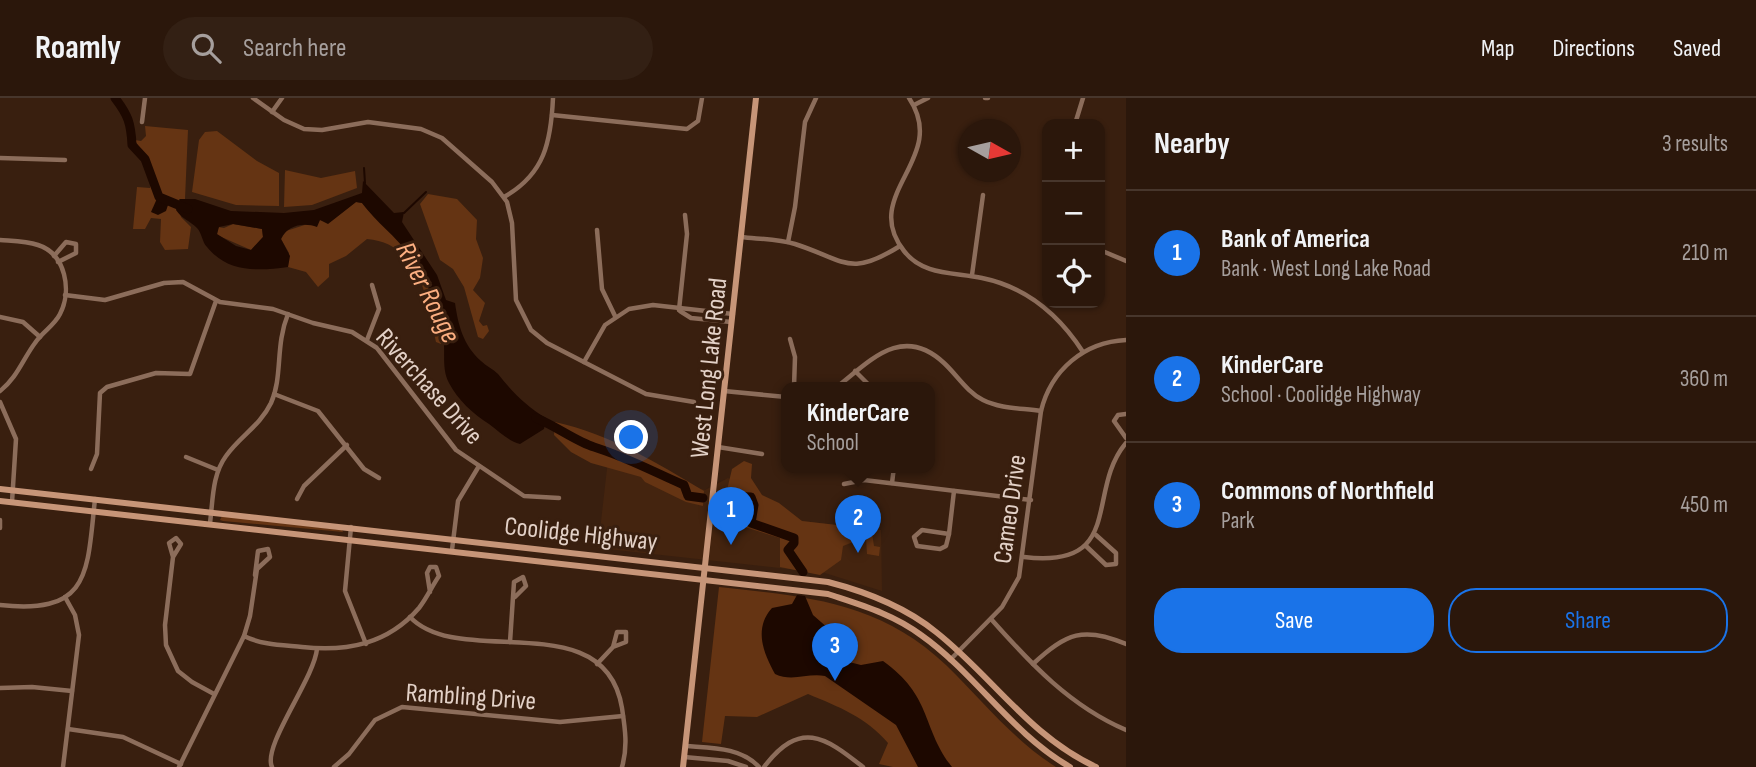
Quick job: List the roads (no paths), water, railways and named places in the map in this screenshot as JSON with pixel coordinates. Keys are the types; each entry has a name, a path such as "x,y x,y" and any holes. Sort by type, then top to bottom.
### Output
{"main road":[{"name":"West Long Lake Road","path":"683,767 757,98"},
{"name":"Coolidge Highway","path":"0,489 705,566 794,577 866,593 917,619 958,651 1039,732 1096,767"},
{"name":"Coolidge Highway","path":"0,501 350,538 828,594 872,608 915,630 950,660 1024,735 1070,767"},
{"path":"625,569 630,566 632,558"},
{"path":"641,571 643,564 651,560"},
{"path":"773,586 778,583 778,575"},
{"path":"789,588 789,580 794,577"}],"street":[{"path":"142,122 145,98"},
{"path":"253,98 304,129 322,130 368,122 428,131 446,141 505,197 511,216 519,311 534,333 646,394 694,402"},
{"path":"272,112 282,98"},
{"path":"505,197 531,177 542,163 548,146 553,98"},
{"path":"552,115 684,129 695,126 699,119 702,98"},
{"path":"788,242 805,122 816,98"},
{"path":"909,98 921,128 919,149 897,189 891,208 892,228 900,246 913,260 929,270 972,275 1009,285 1034,299 1061,322 1083,352 1101,344 1126,340"},
{"path":"914,105 928,98"},
{"path":"1077,119 1083,98"},
{"path":"0,158 65,160"},
{"path":"972,275 983,195"},
{"path":"679,310 687,234 685,215"},
{"path":"597,230 602,289 615,316"},
{"path":"741,237 788,242 839,263 854,265 874,261 900,246"},
{"path":"0,240 38,245 54,256 66,281 59,317 40,337 12,380 0,391"},
{"path":"54,256 66,242 76,244 75,253 58,262"},
{"path":"1105,252 1126,261"},
{"name":"Riverchase Drive","path":"65,295 105,300 177,282 194,286 216,301 266,308 352,332 367,340 449,444 524,496 559,498"},
{"path":"367,340 379,309 372,285"},
{"path":"90,469 97,454 100,393 107,387 156,373 190,374 216,301"},
{"path":"584,362 601,331 615,316 645,305 733,314"},
{"path":"679,310 691,318 732,322"},
{"path":"210,523 218,470 228,452 259,422 274,394 279,342 288,314"},
{"path":"0,317 23,322 40,337"},
{"path":"790,340 795,358 794,382"},
{"path":"843,382 874,355 887,350 918,349 940,359 970,391 985,401 1041,411"},
{"name":"Cameo Drive","path":"950,660 991,619 1012,592 1024,557 1041,411 1055,377 1083,352"},
{"path":"855,371 866,382"},
{"path":"724,391 781,397"},
{"path":"274,394 314,408 328,420 366,471 379,478"},
{"path":"0,402 16,439 12,502"},
{"path":"1024,557 1057,559 1086,546 1096,535 1106,513 1113,465 1126,441 1114,419 1120,413 1126,414"},
{"path":"297,499 304,486 347,445"},
{"path":"718,447 762,454"},
{"path":"186,457 218,470"},
{"path":"452,550 460,496 479,466"},
{"path":"892,483 893,473"},
{"path":"844,484 864,480 1031,500"},
{"path":"949,534 919,531 914,541 919,546 940,549 947,545 949,534 954,491"},
{"path":"0,605 40,607 65,597 80,583 86,571 95,499"},
{"path":"0,520 0,528"},
{"path":"351,527 345,591 366,644"},
{"path":"1086,546 1106,565 1116,564 1117,555 1096,535"},
{"path":"68,729 123,737 180,765 244,636 250,615 255,575 258,551 268,549 270,557 260,565 255,575"},
{"path":"173,557 165,625 167,651 175,667 186,679 214,694"},
{"path":"244,636 264,643 317,649 343,649 366,644 388,634 410,617 430,592 440,574 436,567 430,568 427,573 430,592"},
{"path":"63,767 79,629 65,597"},
{"path":"510,642 515,597"},
{"path":"410,617 422,626 442,634 565,648 583,654 597,664 616,688 623,716 626,746 622,767"},
{"path":"991,619 1033,664 1075,703 1126,730"},
{"path":"1033,664 1057,643 1074,635 1099,635 1126,644"},
{"path":"597,664 613,647"},
{"path":"272,767 270,752 312,674 317,649"},
{"path":"0,688 32,687 73,692"},
{"name":"Rambling Drive","path":"334,767 341,765 374,720 402,707 560,722 623,716"},
{"path":"686,746 738,753 762,767 786,743 807,737 832,743 863,767"},
{"path":"684,757 728,761 746,767"}],"waterway":[{"name":"River Rouge","path":"115,98 128,120 132,145 145,159 159,197 188,209"},
{"path":"364,168 365,183"},
{"path":"404,213 426,192"},
{"name":"River Rouge","path":"536,418 587,445 629,460 684,485 688,496 703,498"},
{"name":"River Rouge","path":"723,496 751,497 754,505 751,523 794,538 794,543 788,550 803,572"}],"place":[{"name":"Bank of America","path":"731,545"},
{"name":"KinderCare","path":"858,553"},
{"name":"Commons of Northfield","path":"835,681"}]}
